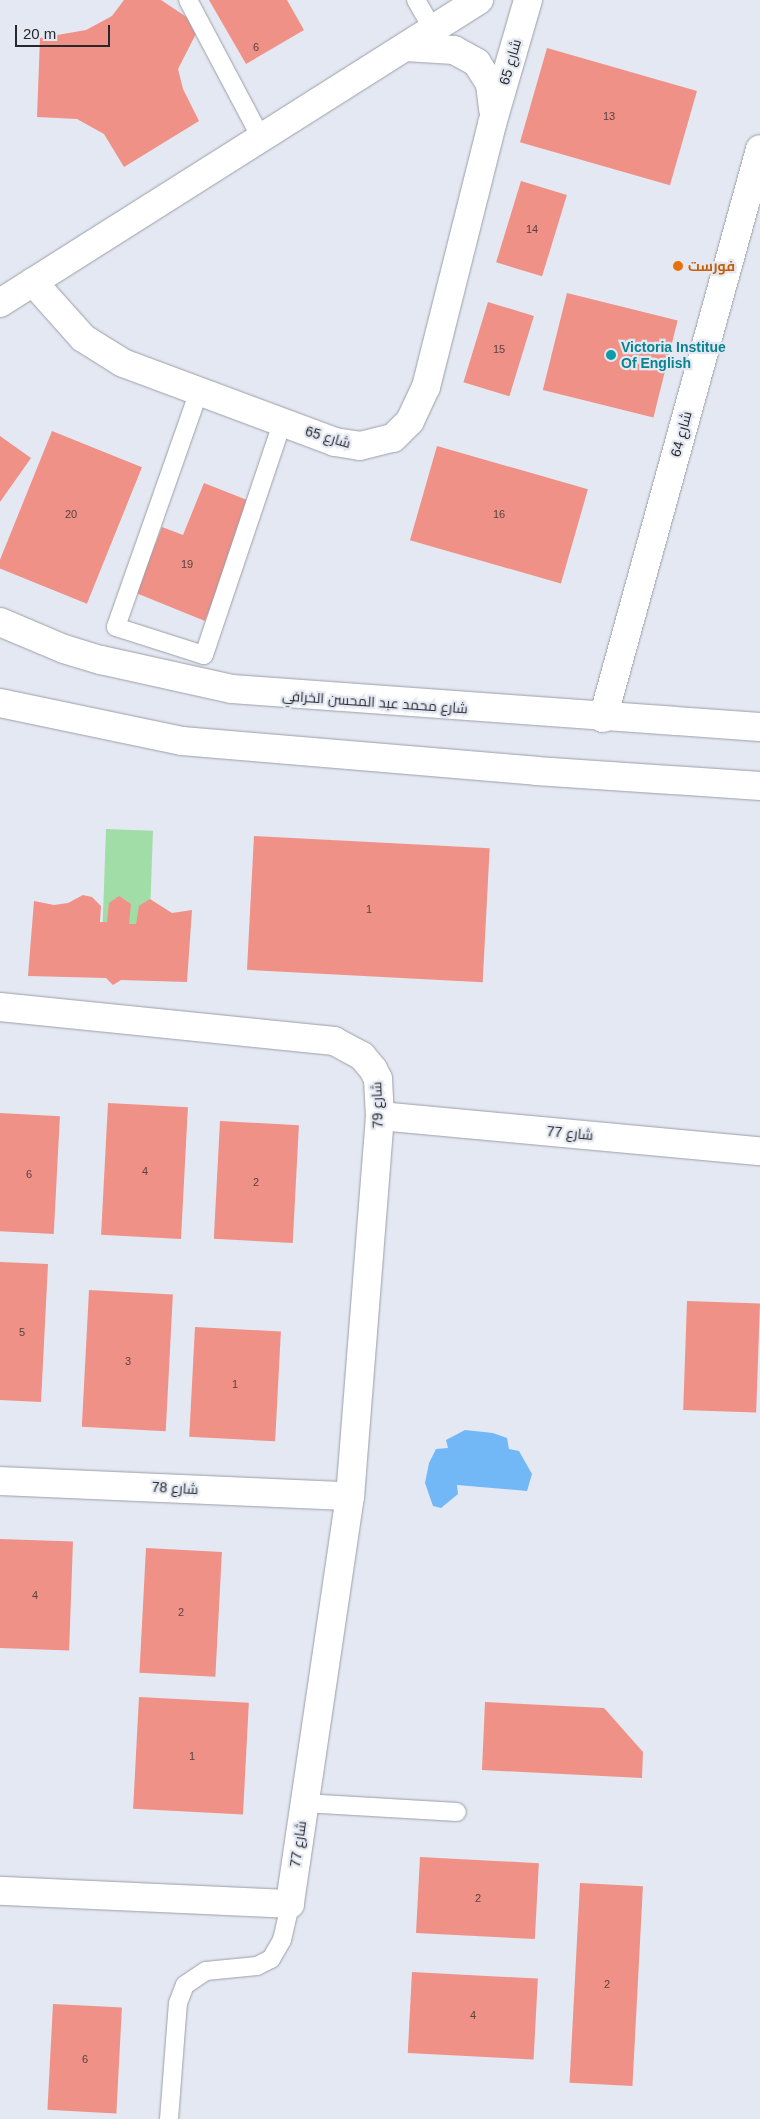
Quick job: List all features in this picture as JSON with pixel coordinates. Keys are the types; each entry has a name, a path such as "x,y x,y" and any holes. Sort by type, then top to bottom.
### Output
{"street":[{"path":"0,303 479,0"},
{"name":"شارع 65","path":"33,282 91,345 123,363 335,442 360,446 393,438 410,421 426,387 492,124 528,0"},
{"name":"شارع 65","path":"405,47 454,50 477,63 490,84 492,124"},
{"name":"شارع 64","path":"603,718 760,149"},
{"name":"شارع محمد عبد المحسن الخرافي","path":"0,622 64,649 137,670 264,694 760,727"},
{"path":"0,643 72,669 137,670"},
{"path":"0,703 182,741 536,771 760,786"},
{"name":"شارع 79","path":"0,1006 334,1041 362,1056 373,1069 378,1079 380,1116 350,1496"},
{"name":"شارع 77","path":"380,1116 760,1151"},
{"name":"شارع 78","path":"0,1480 350,1496"},
{"name":"شارع 77","path":"290,1904 350,1496"},
{"path":"0,1891 290,1904"}],"lane":[{"path":"188,0 261,138"},
{"path":"416,0 433,30"},
{"path":"199,391 116,627 204,655 282,423"},
{"path":"304,1803 457,1812"},
{"path":"170,2119 178,2003 185,1985 206,1971 257,1966 271,1959 282,1940 290,1904"}],"green space":[{"path":"106,829 153,831 149,941 102,939"}],"water":[{"path":"465,1430 493,1433 507,1438 509,1449 519,1451 532,1474 527,1491 457,1485 458,1494 441,1508 433,1506 425,1483 429,1463 436,1449 448,1448 446,1440"}],"building":[{"path":"124,0 161,0 200,26 178,69 183,89 199,121 124,167 104,134 77,119 37,117 40,38 86,30 112,16"},
{"path":"209,0 287,0 304,30 246,64"},
{"path":"547,48 697,91 670,185 520,142"},
{"path":"521,181 567,195 542,276 496,262"},
{"name":"Victoria Institue Of English","path":"567,293 678,321 653,418 543,390"},
{"path":"488,302 534,316 509,396 463,382"},
{"path":"52,431 142,467 87,604 0,569 0,560"},
{"path":"0,436 31,458 0,502"},
{"path":"437,446 588,489 561,583 410,540"},
{"path":"204,483 252,502 205,621 136,593 162,527 183,535"},
{"path":"254,836 490,848 483,982 247,970"},
{"path":"83,895 92,897 101,906 100,922 107,922 109,903 119,896 131,904 129,924 136,924 139,906 150,899 172,913 192,910 187,982 121,980 113,985 106,978 28,976 34,901 54,905 68,903"},
{"path":"108,1103 188,1107 181,1239 101,1235"},
{"path":"0,1113 60,1116 54,1234 0,1231"},
{"path":"220,1121 299,1125 293,1243 214,1239"},
{"path":"0,1262 48,1264 41,1402 0,1400"},
{"path":"89,1290 173,1294 166,1431 82,1427"},
{"path":"687,1301 760,1304 756,1412 683,1410"},
{"path":"195,1327 281,1332 275,1441 189,1437"},
{"path":"0,1539 73,1542 69,1650 0,1648"},
{"path":"146,1548 222,1552 215,1677 139,1673"},
{"path":"139,1697 249,1703 243,1815 133,1809"},
{"path":"485,1702 604,1708 643,1752 642,1778 482,1770"},
{"path":"420,1857 539,1863 535,1939 416,1933"},
{"path":"580,1883 643,1886 632,2086 570,2083"},
{"path":"412,1972 538,1979 534,2059 408,2053"},
{"path":"53,2004 122,2008 116,2113 47,2110"}],"place":[{"name":"فورست","path":"678,266"},
{"name":"Victoria Institue Of English","path":"611,355"}]}
